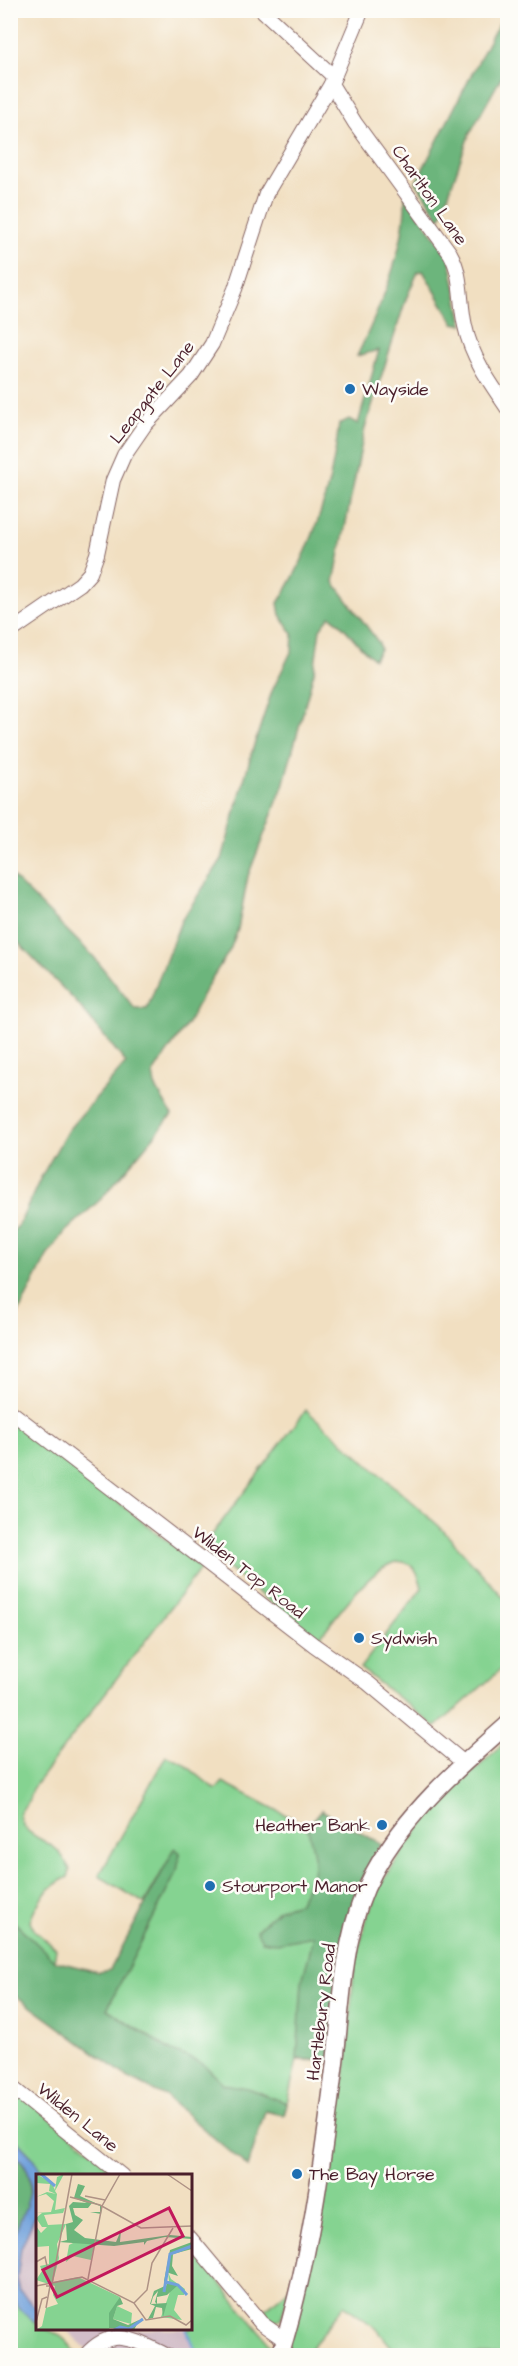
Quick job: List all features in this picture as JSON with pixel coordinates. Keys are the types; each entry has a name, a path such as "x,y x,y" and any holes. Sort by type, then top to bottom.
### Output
{"main road":[{"name":"Hartlebury Road","path":"282,2348 295,2307 322,2165 345,1965 359,1904 388,1849 414,1816 465,1763 507,1724"}],"street":[{"name":"Charlton Lane","path":"262,10 332,81 355,123 418,206 456,264 465,325 478,362 507,408"},
{"path":"332,81 362,10"},
{"name":"Leapgate Lane","path":"10,632 80,584 90,573 97,554 113,480 123,455 144,426 191,376 212,344 235,289 266,194 332,81"},
{"name":"Wilden Top Road","path":"10,1411 314,1645 368,1683 465,1763"},
{"name":"Wilden Lane","path":"10,2086 121,2174"},
{"path":"192,2240 282,2348"},
{"path":"89,2351 103,2340 129,2338 168,2355"}],"shaded area":[{"path":"36,2214 36,2308 20,2291 17,2279 21,2248"},
{"path":"66,2330 186,2330 197,2355 89,2351"}],"green space":[{"path":"507,11 507,67 469,135 440,219 416,182 492,35"},
{"path":"405,196 449,255 463,325 454,323 423,271 418,272 406,299 365,428 334,582 379,643 380,649 374,659 362,649 342,625 330,616 320,629 314,672 283,786 248,876 238,929 230,950 207,986 188,1023 153,1073 155,1086 172,1115 101,1199 65,1232 47,1256 11,1328 11,1233 19,1225 41,1177 68,1130 126,1063 77,1003 11,935 11,875 94,957 135,1009 147,1009 181,921 222,859 253,748 272,691 292,650 293,634 280,615 278,603 301,561 319,517 336,448 339,424 349,419 358,424 379,350 357,356 390,278 401,236"},
{"path":"306,1410 439,1526 507,1601 507,1664 436,1727 360,1668 422,1588 413,1568 401,1562 386,1566 370,1578 354,1594 318,1640 202,1548"},
{"path":"10,1416 201,1568 32,1789 28,1803 20,1812 21,1820 28,1831 56,1849 70,1870 68,1877 44,1894 30,1921 35,1931 56,1949 54,1961 11,1919"},
{"path":"507,1740 507,2355 398,2355 376,2328 344,2305 306,2355 291,2355 286,2352 329,2169 347,2060 354,1967 367,1917 382,1882 440,1803"},
{"path":"166,1756 183,1763 216,1790 223,1782 307,1826 321,1810 381,1844 349,1913 330,2061 297,2060 284,2115 265,2111 248,2167 231,2150 170,2050 107,2009 174,1877 180,1853 175,1849 144,1903 99,1876"},
{"path":"321,1810 381,1844 349,1913 330,2061 297,2059 302,1981 314,1936 277,1943 262,1941 256,1930 279,1909 298,1903 310,1882 314,1858 307,1826"},
{"path":"175,1848 180,1853 177,1871 107,2009 170,2050 203,2064 224,2084 247,2088 287,2103 284,2115 265,2111 248,2167 165,2096 129,2078 11,1992 11,1919 55,1961 98,1972 110,1970"},
{"path":"10,2086 121,2174 42,2174 33,2158 11,2135"},
{"path":"11,2152 22,2162 28,2174 30,2186 11,2252"},
{"path":"192,2248 271,2345 272,2355 197,2355 186,2330 192,2330"},
{"path":"288,2290 281,2319 272,2321 262,2312"},
{"path":"10,2293 12,2299 36,2322 36,2330 47,2330 61,2337 77,2355 11,2355"}],"water":[{"path":"11,2135 33,2158 42,2174 36,2174 36,2214 21,2248 17,2279 20,2291 36,2308 36,2322 19,2309 11,2291 12,2243 31,2184 29,2173 23,2162 11,2152"}],"waterway":[{"path":"187,2330 197,2356"}],"place":[{"name":"Wayside","path":"350,389"},
{"name":"Sydwish","path":"359,1638"},
{"name":"Heather Bank","path":"382,1825"},
{"name":"Stourport Manor","path":"210,1886"},
{"name":"The Bay Horse","path":"297,2174"}]}
